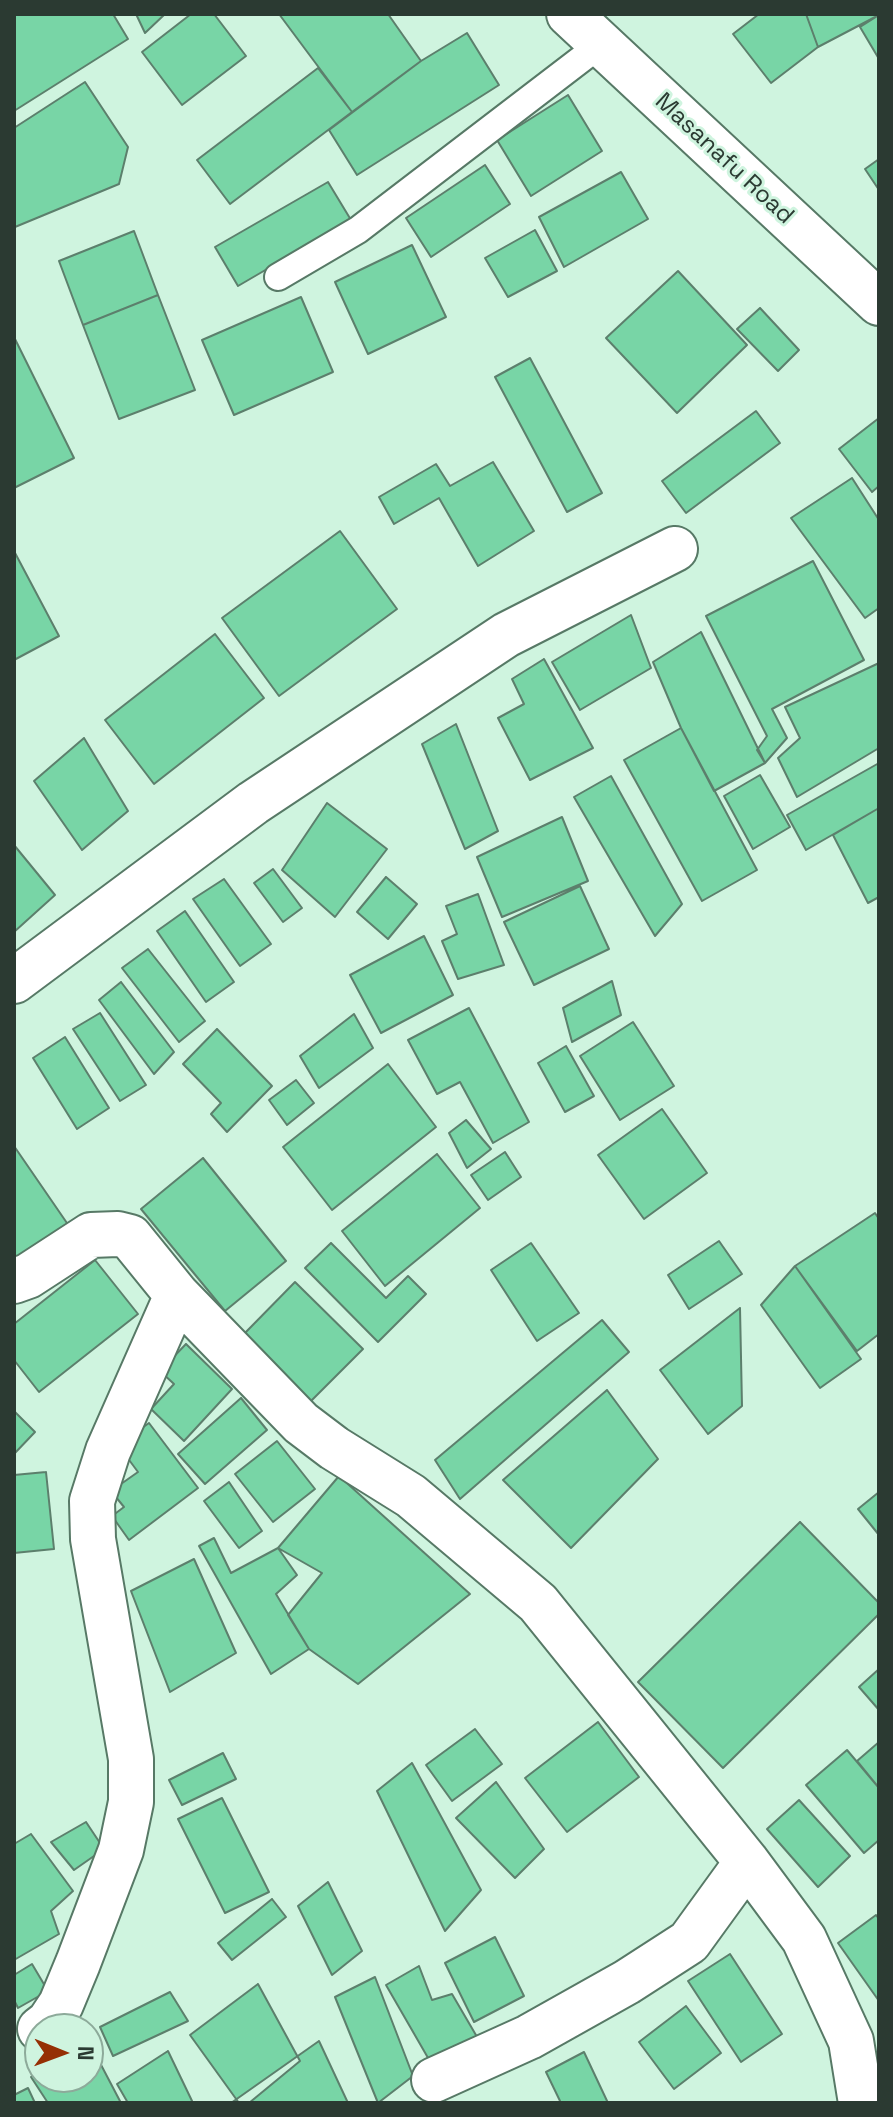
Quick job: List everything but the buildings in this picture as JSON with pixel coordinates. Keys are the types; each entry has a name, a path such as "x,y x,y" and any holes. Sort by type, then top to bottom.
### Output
{"street":[{"name":"Masanafu Road","path":"569,14 874,290"},
{"path":"14,981 253,803 506,635 675,549"},
{"path":"14,1281 28,1276 91,1235 130,1237 177,1295 301,1423 334,1448 411,1496 538,1603 747,1862 804,1939 865,2033 861,2103"},
{"path":"55,2013 121,1850 131,1802 131,1759 93,1539 92,1501 108,1451 177,1295"},
{"path":"434,2080 529,2037 627,1982 689,1942 747,1862"}],"lane":[{"path":"278,277 358,230 601,44"}]}
